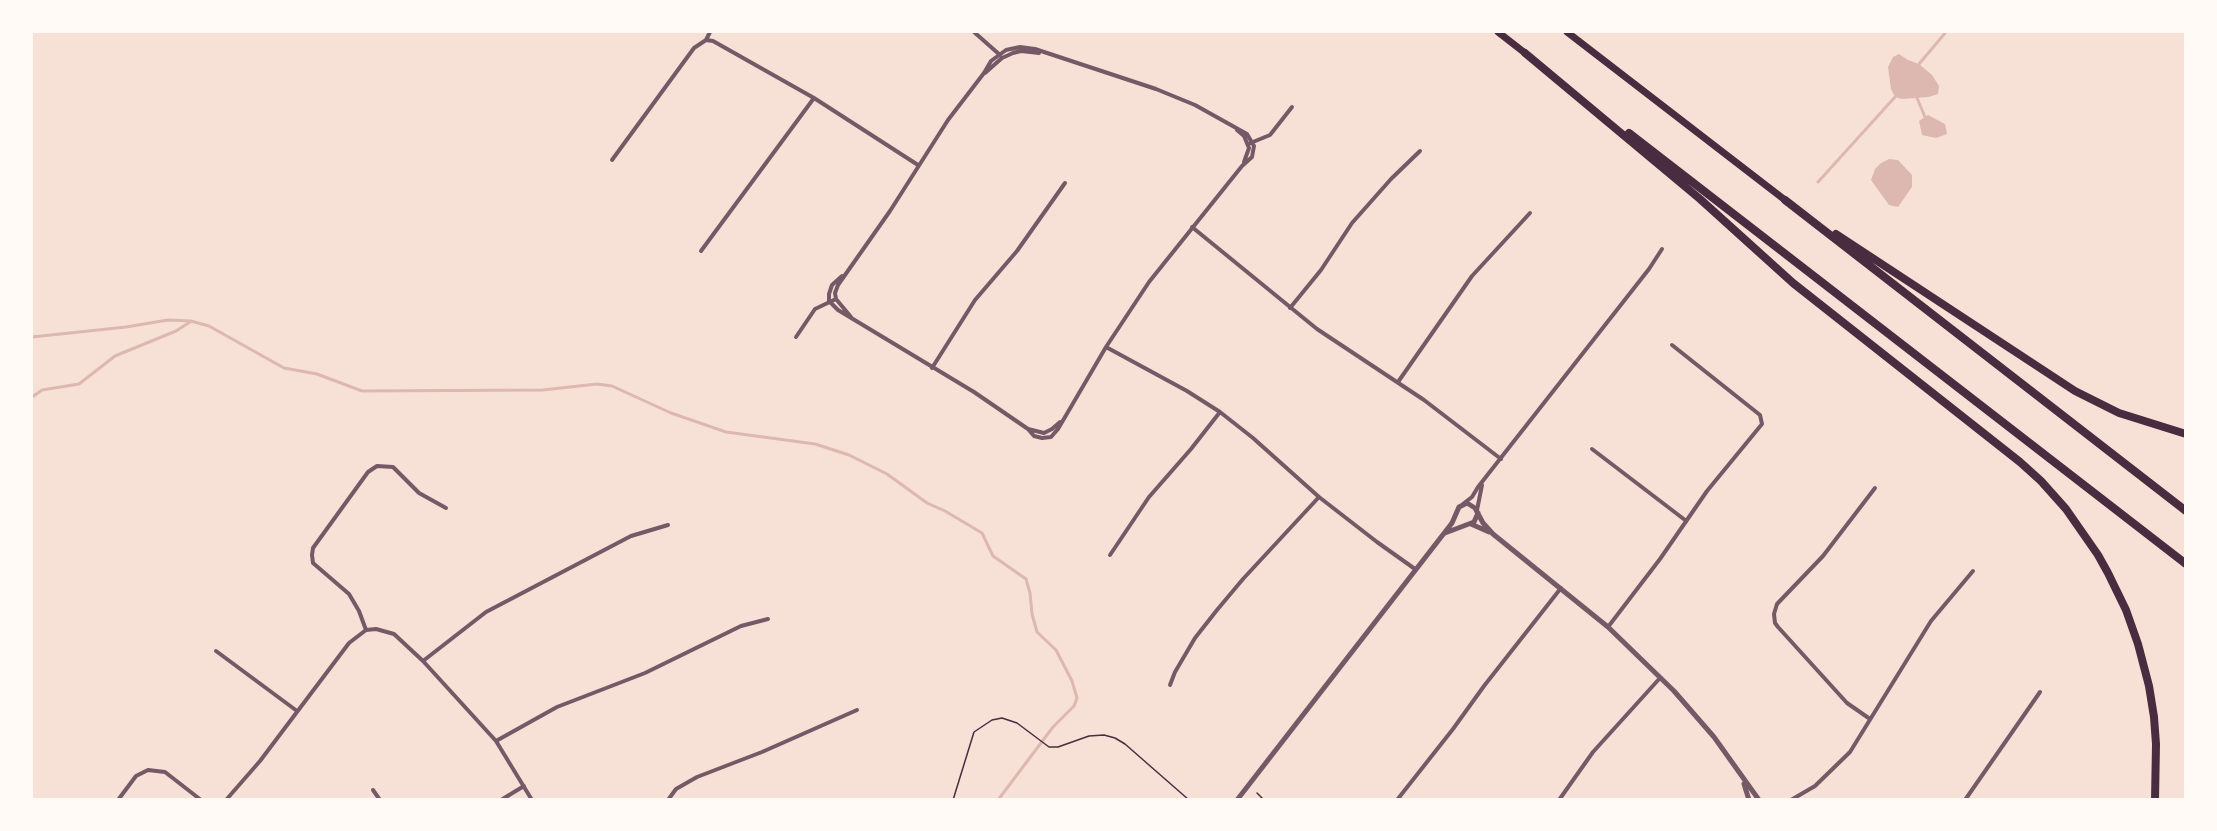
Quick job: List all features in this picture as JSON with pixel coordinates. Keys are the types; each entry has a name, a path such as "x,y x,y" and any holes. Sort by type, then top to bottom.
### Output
{"highway":[{"path":"1498,32 2186,564"},
{"path":"1567,32 2186,512"},
{"path":"1525,52 1700,199 1794,283 2020,462 2060,502 2109,573 2139,644 2154,717 2155,800"},
{"path":"1785,200 2075,391 2126,416 2186,434"}],"street":[{"path":"612,160 694,48 706,40 710,32"},
{"path":"974,32 1001,56"},
{"path":"706,40 720,45 814,98 918,165"},
{"path":"851,317 836,299 836,289 845,273 879,229 948,120 984,73 1001,56 1021,51 1051,56 1172,95 1195,105 1235,128 1251,143"},
{"path":"701,251 814,98"},
{"path":"1251,143 1269,135 1292,107"},
{"path":"845,273 834,282 830,290 829,301 833,307 974,392 1037,437 1048,438 1058,429 1106,347 1149,282 1242,166 1251,143"},
{"path":"1290,308 1321,270 1352,223 1391,178 1420,151"},
{"path":"932,368 975,300 1017,251 1065,183"},
{"path":"1398,382 1472,276 1530,213"},
{"path":"1192,227 1317,329 1398,382 1501,459"},
{"path":"1238,800 1442,536 1461,505 1472,497 1649,269 1662,249"},
{"path":"796,337 811,313 819,306 836,299"},
{"path":"1608,627 1660,559 1707,491 1760,428 1762,421 1760,415 1672,345"},
{"path":"1106,347 1187,391 1220,412 1319,497 1415,570"},
{"path":"1110,555 1149,496 1191,450 1220,412"},
{"path":"1028,429 1047,432 1063,418"},
{"path":"1047,432 1048,438"},
{"path":"1592,449 1685,520"},
{"path":"366,630 349,594 313,562 313,548 368,472 377,466 393,467 419,493 446,508"},
{"path":"1442,536 1476,519 1483,482"},
{"path":"1870,719 1847,703 1778,627 1774,614 1777,604 1822,556 1875,488"},
{"path":"1170,685 1175,672 1196,638 1217,610 1319,497"},
{"path":"1461,505 1470,504 1493,534 1562,587 1608,627 1660,678 1700,719 1759,800"},
{"path":"1456,513 1458,520 1493,534"},
{"path":"423,661 486,612 632,536 668,525"},
{"path":"1791,800 1815,786 1850,752 1932,621 1973,571"},
{"path":"1397,800 1562,587"},
{"path":"496,741 557,707 653,670 741,626 768,619"},
{"path":"226,800 260,761 349,643 366,630 384,630 394,634 423,661 496,741 532,800"},
{"path":"216,651 297,711"},
{"path":"1559,800 1593,752 1660,678"},
{"path":"1965,800 2040,692"},
{"path":"665,800 676,789 697,777 762,752 857,710"},
{"path":"118,800 136,776 148,770 165,772 201,800"},
{"path":"1742,777 1749,800"},
{"path":"501,800 524,786"},
{"path":"373,790 380,800"}],"path":[{"path":"953,800 971,739 981,726 992,720 1008,719 1017,723 1046,746 1058,747 1095,735 1115,738 1189,800"},
{"path":"1257,793 1264,800"}],"shaded area":[{"path":"1899,54 1919,64 1932,75 1939,86 1938,94 1902,99 1895,97 1891,89 1888,67 1893,57"},
{"path":"1928,115 1945,124 1947,134 1936,138 1922,135 1919,121"},
{"path":"1889,159 1898,160 1912,175 1912,187 1898,207 1889,205 1871,180 1875,169"}],"waterway":[{"path":"1919,64 1946,32"},
{"path":"1818,182 1895,97"},
{"path":"1917,98 1925,117"},
{"path":"32,337 168,320 191,321 209,326 284,368 317,374 362,391 543,390 597,384 612,386 671,413 726,432 815,444 849,455 887,474 927,503 982,533 993,556 1026,579 1037,632 1056,650 1072,681 1077,698 1074,706 1053,727 998,800"},
{"path":"32,397 42,390 79,384 115,356 176,331 190,322"}]}
